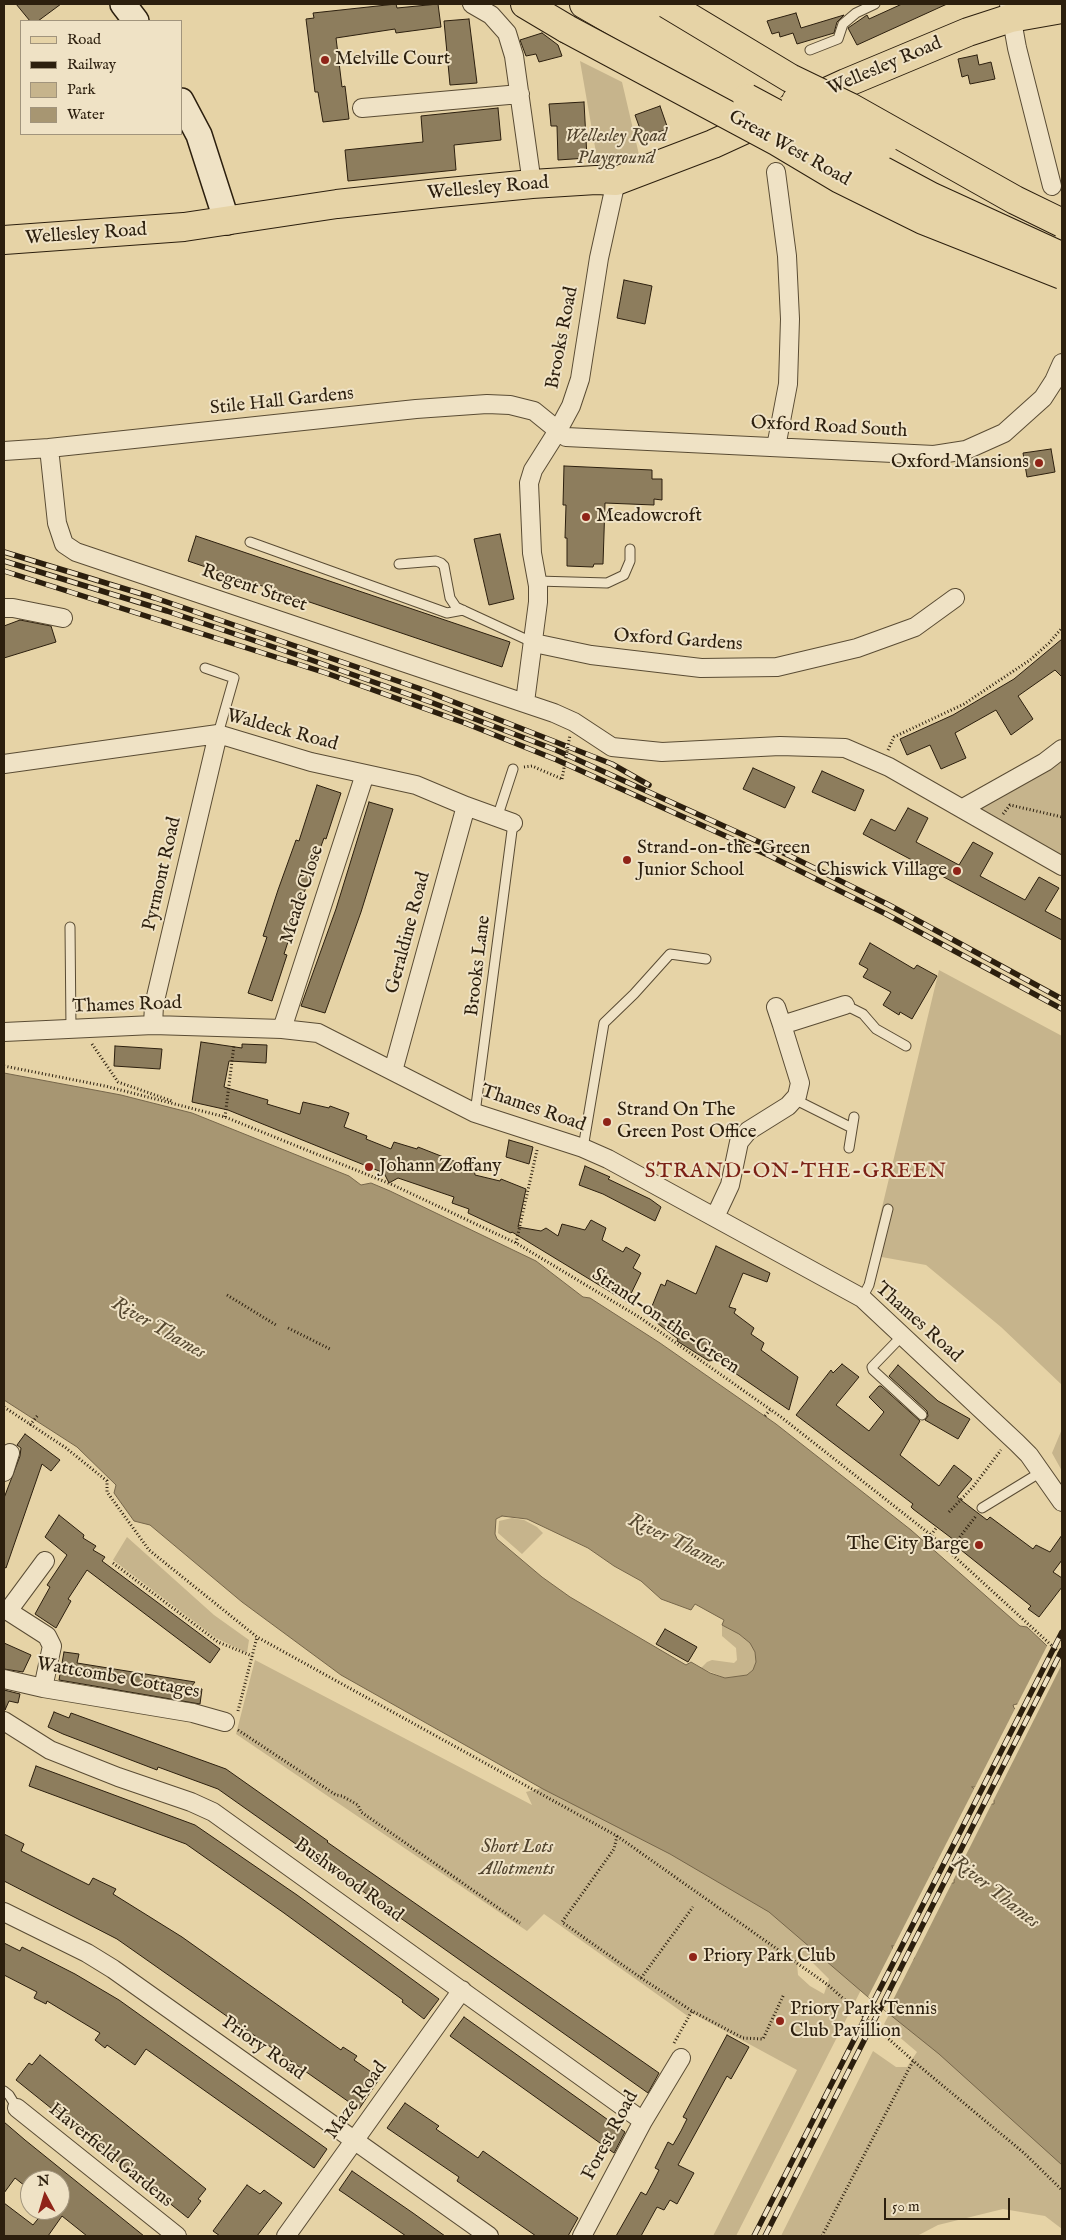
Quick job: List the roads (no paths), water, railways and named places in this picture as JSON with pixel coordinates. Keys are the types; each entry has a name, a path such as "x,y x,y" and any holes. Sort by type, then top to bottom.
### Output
{"main road":[{"name":"Great West Road","path":"525,4 778,142 840,179 923,220 1062,274"},
{"path":"584,4 812,134 932,197 1062,257"},
{"path":"627,4 837,122 941,176 1062,230"},
{"path":"666,4 790,78 850,108 1015,200 1062,223"},
{"name":"Wellesley Road","path":"4,240 122,232 227,222 337,204 532,184 596,180 616,181 713,144 846,83 968,32 1010,11 1062,9"}],"street":[{"path":"124,4 135,20"},
{"path":"472,4 491,15 507,33 514,56 532,184"},
{"path":"1010,11 1057,188"},
{"path":"362,108 520,94"},
{"path":"182,103 199,135 227,222"},
{"path":"776,172 787,256 790,319 788,384 776,447"},
{"name":"Brooks Road","path":"525,702 538,602 537,581 532,553 529,483 533,470 571,406 580,379 599,258 616,181"},
{"name":"Oxford Road South","path":"557,432 566,437 934,455 966,450 1004,433 1058,384 1062,363"},
{"name":"Stile Hall Gardens","path":"4,451 49,448 416,409 487,404 510,405 534,411 557,432"},
{"name":"Regent Street","path":"49,448 57,523 64,544 76,552 525,702"},
{"name":"Oxford Gardens","path":"534,643 591,655 701,668 777,668 857,648 915,627 955,598"},
{"path":"4,608 13,608 63,618"},
{"path":"525,702 574,722 612,747 662,752 812,746 846,748 883,764 1062,866"},
{"name":"Waldeck Road","path":"4,764 218,734 311,762 416,785 505,820"},
{"name":"Pyrmont Road","path":"153,1025 157,995 218,734"},
{"path":"963,808 1045,762 1062,749"},
{"name":"Meade Close","path":"282,1028 365,774"},
{"name":"Geraldine Road","path":"393,1071 466,806"},
{"path":"782,1025 845,1005"},
{"path":"715,1217 730,1185 739,1142 748,1130 788,1106 794,1099 800,1083 776,1007"},
{"name":"Thames Road","path":"4,1032 153,1025 282,1028 318,1033 475,1113 583,1148 608,1159 862,1298 1017,1443 1062,1502"},
{"path":"4,1472 10,1453"},
{"path":"43,1688 52,1646 47,1636 8,1611 45,1561"},
{"name":"Wattcombe Cottages","path":"4,1679 43,1688 193,1713 229,1724"},
{"name":"Bushwood Road","path":"4,1721 50,1750 118,1777 191,1802 213,1812 643,2121"},
{"name":"Priory Road","path":"4,1912 87,1953 113,1969 490,2236"},
{"name":"Maze Road","path":"286,2236 462,1990"},
{"name":"Forest Road","path":"582,2236 643,2121 678,2062"},
{"name":"Haverfield Gardens","path":"17,2108 177,2236"}],"lane":[{"path":"810,50 838,39 843,24 856,13 875,4"},
{"path":"250,542 447,613 463,610"},
{"path":"537,581 607,583 624,575 630,562 630,549"},
{"path":"399,564 436,561 441,563 452,604 534,643"},
{"path":"205,668 234,678 218,734"},
{"name":"Brooks Lane","path":"475,1113 505,820 514,769"},
{"path":"70,926 71,1029"},
{"path":"583,1148 597,1078 604,1023 634,994 670,954 706,959"},
{"path":"845,1005 863,1014 876,1028 906,1046"},
{"path":"794,1099 852,1128"},
{"path":"849,1148 854,1117"},
{"path":"862,1298 868,1285 888,1209"},
{"path":"902,1336 872,1367 873,1370 922,1414"},
{"path":"982,1508 1041,1472"},
{"path":"4,2091 9,2095 17,2108"}],"water":[{"name":"River Thames","path":"4,1073 121,1095 192,1113 349,1176 361,1185 371,1183 390,1191 536,1261 583,1297 590,1298 660,1343 776,1424 911,1530 1020,1626 1027,1627 1062,1660 1062,2165 939,2054 868,1997 769,1912 670,1854 543,1789 341,1675 242,1602 150,1525 134,1521 114,1493 116,1485 77,1447 4,1400","holes":["502,1516 527,1519 588,1548 614,1566 641,1581 661,1599 691,1610 695,1604 724,1620 722,1625 739,1634 750,1643 755,1652 756,1662 753,1670 747,1675 725,1678 710,1673 691,1662 686,1665 570,1597 542,1577 497,1539 495,1534 496,1519","1017,1704 1033,1721 1030,1722 1013,1705","972,1787 976,1787 994,1800 994,1804 991,1804","936,1867 954,1879 954,1883 951,1883 933,1870","892,1946 914,1956 914,1959 911,1960 893,1949"]}],"railway":[{"path":"4,552 155,598 418,688 612,764 649,785"},
{"path":"4,561 167,611 300,656 433,703 556,750 790,856 889,905 1062,999"},
{"path":"4,571 326,673 465,723 557,760 770,856 886,914 1062,1009"},
{"path":"754,2236 1062,1632"},
{"path":"765,2236 1062,1650"}],"place":[{"name":"Melville Court","path":"325,60"},
{"name":"Oxford Mansions","path":"1039,463"},
{"name":"Meadowcroft","path":"586,517"},
{"name":"Strand-on-the-Green Junior School","path":"627,860"},
{"name":"Chiswick Village","path":"957,871"},
{"name":"Strand On The Green Post Office","path":"607,1122"},
{"name":"Johann Zoffany","path":"369,1167"},
{"name":"The City Barge","path":"979,1545"},
{"name":"Priory Park Club","path":"693,1957"},
{"name":"Priory Park Tennis Club Pavillion","path":"780,2021"}],"district":[{"name":"STRAND-ON-THE-GREEN","path":"796,1173"}],"park label":[{"name":"Wellesley Road Playground","path":"616,148"},
{"name":"Short Lots Allotments","path":"517,1859"}]}
